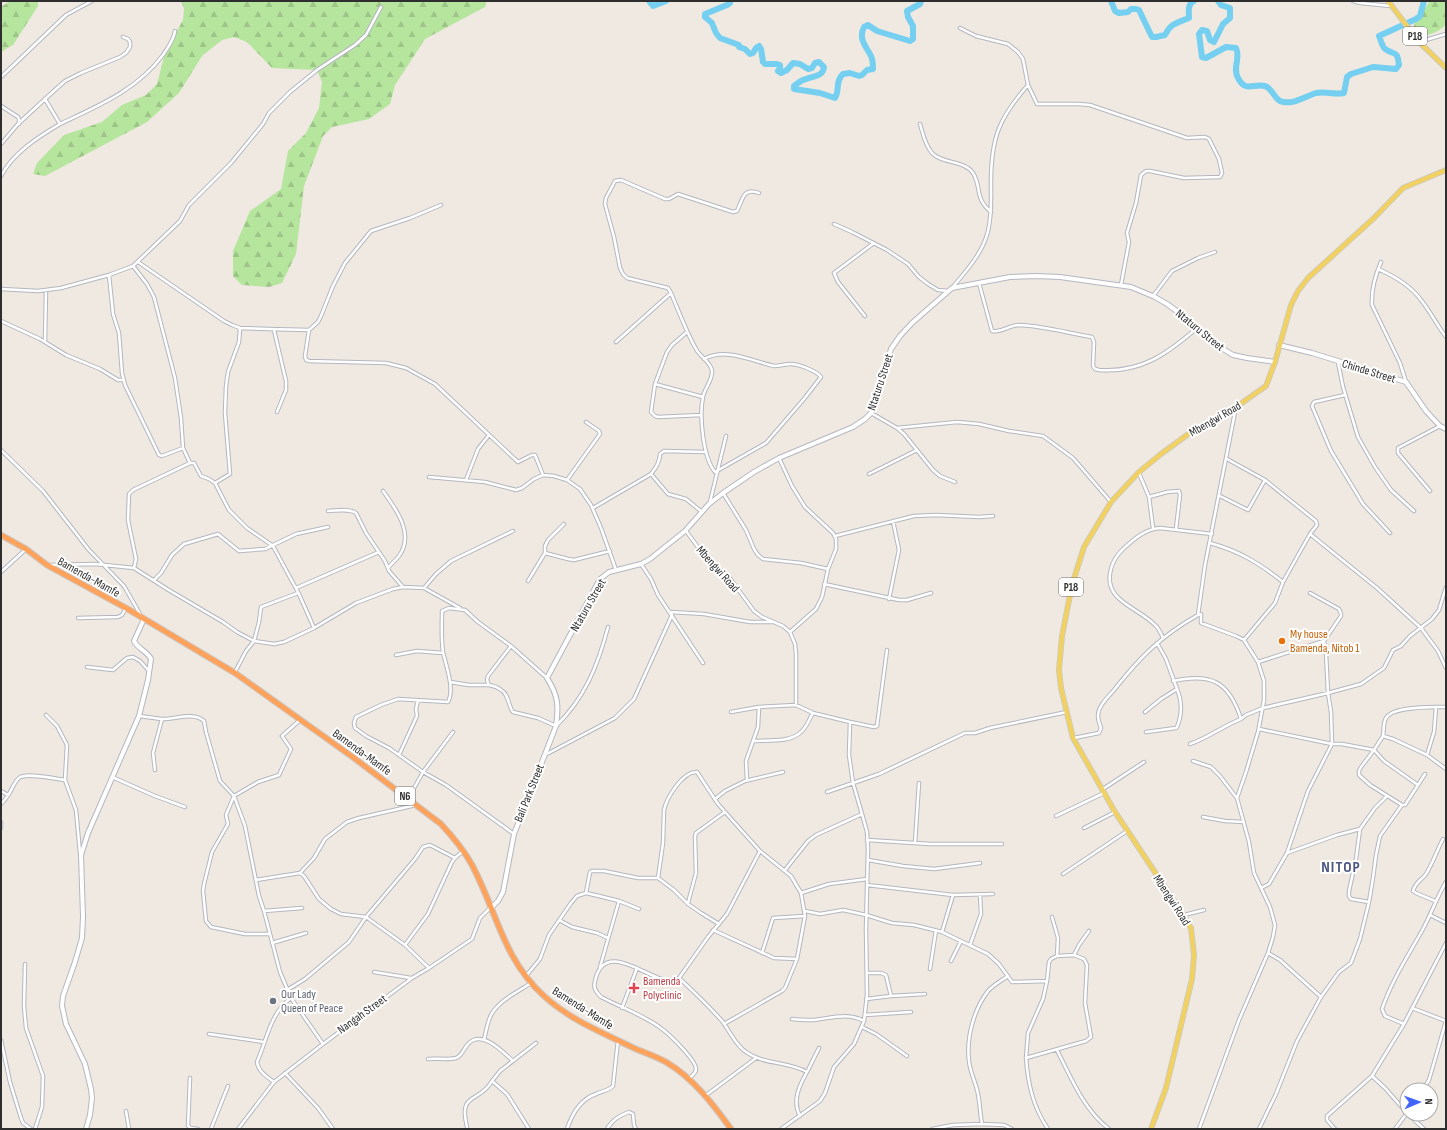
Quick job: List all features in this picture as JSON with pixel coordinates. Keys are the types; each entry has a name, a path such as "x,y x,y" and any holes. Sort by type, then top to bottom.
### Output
{"highway":[{"name":"Bamenda-Mamfe","path":"1,535 26,549 47,565 126,608 235,673 354,758 441,824 463,851 481,884 509,951 526,976 544,996 580,1021 666,1062 688,1078 705,1096 731,1129"}],"main road":[{"name":"P18","path":"1388,1 1419,42 1446,68"},
{"name":"Mbengwi Road","path":"1152,1129 1166,1088 1192,978 1194,955 1191,928 1115,812 1073,738 1061,688 1059,670 1062,636 1072,585 1084,547 1111,502 1139,472 1187,434 1236,407 1266,386 1275,362 1291,305 1298,291 1308,278 1374,218 1403,188 1446,170"}],"street":[{"path":"1,77 66,15 92,1"},
{"path":"1353,1 1391,6"},
{"path":"1,289 31,291 61,288 109,275 133,266 176,226 193,200 231,163 263,124 269,113 290,92 317,70 360,40 372,26 381,7"},
{"path":"960,28 976,36 1008,44 1018,52 1023,59 1028,85 1037,104 1072,103 1090,105 1187,138 1207,138 1215,151 1222,170 1222,175 1220,177 1184,178 1150,171 1146,171 1141,175 1136,203 1127,233 1128,242 1121,285"},
{"path":"1,176 11,161 47,131 116,97 143,77 165,51 173,39 175,31"},
{"path":"1419,42 1446,34"},
{"path":"1,144 18,124 65,81 126,53 130,47 130,42 123,36"},
{"path":"834,224 887,250 908,264 919,277 938,290 950,290 973,261 988,232 992,212 992,155 995,140 999,127 1010,108 1028,85"},
{"path":"45,99 60,124"},
{"path":"1,106 18,117 18,124"},
{"path":"920,124 932,154 961,165 973,173 982,203 992,212"},
{"path":"717,472 713,470 706,452 701,415 703,397 712,375 711,367 700,355 687,332 668,288 627,278 623,274 620,268 614,237 605,204 606,198 614,181 621,180 665,200 678,194 733,212 737,210 745,194 749,191 759,193"},
{"path":"441,205 410,218 371,231 345,263 333,286 318,322 309,330 305,356 306,360 386,363 406,368 435,384 518,462 535,455 543,475"},
{"path":"864,316 838,282 834,273 874,243"},
{"path":"1153,296 1172,271 1198,258 1215,252"},
{"path":"138,262 232,326 240,328 274,330 309,330"},
{"path":"1381,262 1372,288 1372,305 1400,363 1406,382"},
{"path":"133,266 147,284 154,297 175,378 181,418 183,448 190,463"},
{"path":"1378,268 1415,292 1446,337"},
{"path":"109,275 113,314 119,333 123,380 158,455 162,456 183,448"},
{"name":"Ntaturu Street","path":"547,678 600,578 609,572 641,564 650,558 685,531 709,504 754,472 779,458 853,427 865,419 871,413 875,403 890,349 912,323 950,290 979,282 1010,277 1036,276 1131,287 1153,296 1181,314 1215,344 1233,355 1275,362"},
{"path":"979,282 992,331 995,332 1019,325 1045,328 1092,337 1094,342 1093,366 1095,369 1099,370 1135,368 1170,350 1198,328"},
{"path":"45,342 46,290"},
{"path":"616,342 671,293"},
{"path":"1,321 45,342 66,355 100,369 118,380 123,380"},
{"path":"215,483 230,474 225,413 226,386 228,372 239,342 240,328"},
{"path":"274,330 286,381 286,390 277,412"},
{"path":"687,332 672,345 667,352 655,384 651,412 656,416 701,415"},
{"name":"Chinde Street","path":"1279,345 1316,354 1406,382 1426,411 1440,426"},
{"path":"704,359 713,355 730,354 774,366 786,364 796,365 818,373 821,377 766,443 717,472"},
{"path":"1338,362 1358,437 1375,467 1391,490 1414,511"},
{"path":"655,384 703,397"},
{"path":"1346,396 1314,402 1312,406 1328,446 1363,504 1390,533"},
{"path":"1073,738 1099,733 1101,728 1098,716 1103,703 1130,669 1163,638 1198,615 1236,407"},
{"path":"871,413 897,428 904,434 933,470 940,476 955,482"},
{"path":"567,480 600,434 586,422"},
{"path":"897,428 957,422 979,424 1043,436 1073,458 1111,502"},
{"path":"1430,491 1397,450 1398,448 1440,426 1446,429"},
{"path":"466,480 478,449 489,435"},
{"path":"709,504 726,436"},
{"path":"1,450 43,491 89,550 126,589 136,609 144,619 134,641 135,644 150,656 151,659 139,716 85,839 81,855"},
{"path":"869,474 917,450"},
{"path":"593,508 651,474 660,460 660,454 664,451 706,452"},
{"path":"779,458 792,486 805,507 835,536 836,539 836,549 828,569 822,597 816,609 790,632 795,649 796,705"},
{"path":"1227,459 1265,480 1316,521 1317,525 1310,534 1283,582 1275,603 1244,640"},
{"path":"134,568 136,559 128,520 129,494 133,490 190,463 194,463 201,476 215,483 229,510 247,528 273,546 296,588 314,628"},
{"path":"1139,472 1149,497 1153,528"},
{"path":"651,474 668,494 686,499 702,512"},
{"path":"429,477 485,482 516,490 543,475 554,476 567,480 580,489 589,500 610,551 616,570"},
{"path":"1220,496 1248,510 1265,480"},
{"path":"383,491 400,517 405,531 402,551 388,568"},
{"path":"1149,497 1164,492 1179,491 1180,495 1176,529"},
{"path":"723,493 746,530 754,549 763,559 801,563 828,569"},
{"path":"328,511 353,511 356,513 366,533 392,575 403,587"},
{"path":"835,536 914,516 993,516"},
{"path":"889,599 899,550 892,521"},
{"path":"528,580 545,553 545,546 548,540 564,524"},
{"path":"154,580 161,573 172,555 184,544 216,534 220,535 224,540 239,551 254,551 273,546 296,534 328,527"},
{"path":"1163,638 1156,625 1116,597 1109,582 1110,573 1117,554 1145,531 1153,528 1176,529 1212,534"},
{"path":"424,588 450,561 513,531"},
{"name":"Mbengwi Road","path":"685,531 706,558 729,577 754,611 762,617 783,626 790,632"},
{"path":"1310,534 1377,588 1421,628 1438,651 1446,668"},
{"path":"1210,543 1227,547 1241,554 1265,568 1283,582"},
{"path":"1,572 26,549"},
{"path":"545,553 574,560 610,551"},
{"path":"296,588 379,552"},
{"path":"47,565 95,564 134,568 254,641 274,644 284,642 314,628 356,603 393,589 403,587 424,588 465,610 478,622 511,646 547,678"},
{"path":"641,564 651,579 658,595 704,663"},
{"path":"824,584 889,599 907,600 931,593"},
{"path":"1190,744 1241,719 1246,715 1263,708 1361,684 1384,668 1393,650 1401,646 1410,636 1432,619 1439,610 1446,587"},
{"path":"1258,662 1324,641 1340,616 1341,611 1310,592"},
{"path":"235,673 246,651 254,641 262,608 298,593"},
{"path":"78,618 118,617 122,615 126,608"},
{"path":"465,610 452,608 442,611 443,653 450,682 450,696 448,702 403,698 395,700 356,717 355,728 446,785 514,834"},
{"path":"672,614 704,614 750,622 772,622"},
{"path":"544,755 615,718 627,707 634,699 672,614"},
{"path":"1198,615 1201,614 1201,623 1244,640 1258,662 1264,681 1263,708 1259,729 1237,798"},
{"path":"450,682 469,685 489,685 502,690 507,697 509,707 513,712 538,718 556,726 572,708 594,670 608,627"},
{"path":"1261,888 1270,884 1287,853 1308,791 1332,744 1331,712 1324,641"},
{"path":"1146,732 1176,728 1181,706 1180,696 1173,681 1166,659 1157,643"},
{"path":"489,685 487,680 488,676 511,646"},
{"path":"731,712 759,707 796,705 812,713 874,727 877,726 887,650"},
{"path":"396,655 417,651 443,653"},
{"path":"87,667 113,670 127,658 133,657 140,661 149,671"},
{"name":"Bali Park Street","path":"491,908 498,901 503,892 514,834 556,726 558,703 553,687 547,678"},
{"path":"1173,681 1200,678 1215,681 1222,685 1229,693 1241,719"},
{"path":"1145,712 1161,699 1177,689"},
{"path":"399,755 417,716 416,709 418,700"},
{"path":"747,780 746,761 759,723 759,707"},
{"path":"1402,805 1370,785 1359,775 1359,771 1383,736 1386,717 1390,713 1410,708 1446,708"},
{"path":"1427,755 1434,732 1436,708"},
{"path":"827,792 872,777 965,733 976,733 990,728 1066,712"},
{"path":"752,741 787,738 797,735 806,726 812,713"},
{"path":"46,715 58,726 67,744 66,780 76,806 78,838 81,855 83,916 82,938 76,962 63,996 62,1006 66,1024 84,1064 92,1089 90,1115 86,1129"},
{"path":"139,716 162,719 187,716 200,718 204,721 220,781 234,796 245,826 259,896 280,972 291,998 322,1044"},
{"path":"155,770 153,753 162,719"},
{"path":"270,934 245,934 210,927 206,921 203,891 212,852 228,824 226,815 234,796 258,782 279,775 290,749 282,736 300,720"},
{"path":"781,1129 820,1101 826,1093 834,1067 854,1044 864,1021 867,973 866,915 868,840 853,783 849,755 850,722"},
{"path":"1259,729 1332,744 1342,744 1374,750 1384,761 1418,785"},
{"path":"408,799 423,772 453,732"},
{"path":"1383,736 1393,739 1427,755 1446,769"},
{"path":"1193,761 1211,767 1237,798 1245,822 1254,873 1270,907 1275,925 1268,953 1239,1020 1199,1129"},
{"path":"1056,816 1104,791 1144,762"},
{"path":"658,878 663,843 664,810 666,802 672,791 686,776 695,771 699,772 715,799 725,812 760,851 774,864 785,870 801,893 805,916 797,959 787,984 782,992 724,1024"},
{"path":"715,799 725,791 747,780 783,772"},
{"path":"1,804 19,777 30,774 39,777 66,780"},
{"path":"1259,1129 1273,1100 1297,1041 1322,997 1339,972 1351,963 1360,939 1369,902 1380,836 1402,805 1406,805 1425,774"},
{"path":"112,778 186,807"},
{"path":"915,843 919,783"},
{"path":"1,791 8,795"},
{"path":"1369,902 1353,900 1349,896 1360,829 1387,796"},
{"path":"256,880 300,873 314,858 325,839 347,822 417,805"},
{"path":"688,904 695,878 696,832 725,812"},
{"path":"1084,828 1115,812"},
{"path":"785,870 808,841 816,835 862,814"},
{"path":"1204,816 1225,821 1245,822"},
{"path":"1,822 1,828"},
{"path":"1287,853 1337,835 1360,829"},
{"path":"1063,874 1127,831"},
{"path":"78,838 85,839"},
{"path":"1435,901 1414,891 1417,881 1425,875 1443,839"},
{"path":"868,840 953,845 1002,844"},
{"path":"287,990 305,979 350,942 366,917 415,859 423,847 430,845 455,858"},
{"path":"405,945 428,914 455,858 463,851"},
{"path":"600,968 607,963 615,961 625,962 662,979 670,980 679,978 732,905 760,851"},
{"path":"868,860 903,866 934,868 980,863"},
{"path":"586,893 590,872 592,871 604,871 638,878 658,878 674,890 688,904 719,924"},
{"path":"300,873 304,876 319,899 331,909 341,914 366,917 405,945 429,968"},
{"path":"801,893 829,884 867,879"},
{"path":"1404,1024 1386,1016 1382,1009 1397,974 1430,916 1435,901 1446,882"},
{"path":"867,885 953,895 993,894"},
{"path":"526,976 540,959 547,938 575,898 586,893 619,901 639,909"},
{"path":"942,932 953,895"},
{"path":"970,945 981,914 980,895"},
{"path":"619,901 600,968 594,983 594,989 601,997 662,1029 679,1045 696,1068 694,1074 688,1078"},
{"path":"264,911 302,908"},
{"name":"Nangah Street","path":"238,1129 274,1082 322,1044 412,978 472,939 480,918 491,908"},
{"path":"805,911 820,914 843,910 892,923 914,925 936,930 983,951 994,959 1012,982 1047,981"},
{"path":"1184,916 1204,910"},
{"path":"762,953 772,918 805,916"},
{"path":"1430,916 1446,923"},
{"path":"1052,917 1058,938 1056,956"},
{"path":"559,920 572,927 597,933 608,938"},
{"path":"713,930 762,953 779,959 797,959"},
{"path":"930,969 936,930"},
{"path":"1074,955 1089,930"},
{"path":"272,943 306,933"},
{"path":"952,961 961,941"},
{"path":"1335,1129 1327,1120 1327,1116 1372,1076 1404,1024 1446,943"},
{"path":"1268,953 1280,960 1322,997"},
{"path":"1026,1058 1086,1041 1091,1037 1085,1003 1087,965 1084,959 1074,955 1056,956 1051,959 1049,962 1043,999 1028,1034 1026,1058 1028,1082 1038,1112 1048,1129"},
{"path":"25,964 24,1006 26,1028 43,1076 42,1107 35,1129"},
{"path":"622,1008 637,968"},
{"path":"374,972 412,978"},
{"path":"867,973 881,973 886,975 891,996"},
{"path":"982,1124 978,1093 969,1061 969,1040 976,1014 987,992 1008,976"},
{"path":"679,978 709,1006 740,1047 756,1058 794,1067 807,1072"},
{"path":"484,1040 488,1022 497,1007 532,983"},
{"path":"866,999 925,994"},
{"path":"274,1082 258,1066 257,1062 269,1029 281,1007 291,998"},
{"path":"1412,1008 1446,1021 1428,1082"},
{"path":"865,1015 911,1012"},
{"path":"792,1019 814,1020 846,1016 856,1017 864,1021"},
{"path":"862,1027 876,1034 907,1056"},
{"path":"209,1034 264,1042"},
{"path":"1,1040 10,1082 21,1118 23,1123 31,1129"},
{"path":"428,1059 459,1057 473,1041 484,1040 496,1046 513,1061"},
{"path":"568,1129 576,1110 583,1101 590,1096 610,1090 613,1086 618,1040"},
{"path":"467,1127 464,1116 466,1104 470,1099 485,1091 500,1071 536,1042"},
{"path":"800,1116 796,1102 798,1090 819,1048"},
{"path":"1058,1050 1082,1098 1092,1113 1109,1129"},
{"path":"705,1096 756,1058"},
{"path":"285,1073 318,1108 333,1129"},
{"path":"1372,1076 1399,1105"},
{"path":"190,1078 188,1126 198,1129"},
{"path":"492,1081 507,1094 528,1129"},
{"path":"211,1129 228,1086"},
{"path":"126,1111 128,1129"},
{"path":"607,1129 619,1116 629,1112 633,1114 636,1129"},
{"path":"1416,1122 1424,1129"},
{"path":"932,1129 953,1125 982,1124 1004,1125 1012,1129"}],"green space":[{"path":"10,1 38,1 38,6 13,45 1,52 1,7"},
{"path":"181,1 487,1 485,7 425,39 395,85 390,104 369,119 332,127 323,136 304,186 296,254 282,283 269,287 242,285 233,276 233,251 250,211 281,189 288,151 306,133 319,108 322,82 317,70 272,68 247,42 234,37 222,40 202,56 179,93 147,122 45,176 33,174 37,163 64,135 102,122 122,105 146,95 157,84 165,53 183,20 184,8"},
{"path":"1430,1 1446,1 1446,24 1434,33 1418,36 1414,25"}],"waterway":[{"path":"649,1 653,6 666,1"},
{"path":"730,1 727,5 705,14 705,17 712,23 720,38 739,45 739,47 745,49 750,54 753,53 759,46 761,49 763,62 765,64 780,65 778,71 781,73 787,70 793,63 800,64 808,69 812,68 815,63 819,62 824,67 822,73 817,76 804,79 794,86 794,89 820,93 835,98 838,83 843,74 850,73 859,76 867,70 873,69 872,58 862,39 862,31 864,27 868,25 877,31 910,41 913,39 913,26 908,17 907,11 920,4 921,1"},
{"path":"1111,1 1115,11 1119,13 1128,12 1131,9 1139,10 1152,37 1165,35 1172,26 1189,18 1189,6 1194,1"},
{"path":"1218,1 1221,5 1230,8 1230,18 1223,24 1214,42 1210,40 1207,31 1202,30 1199,34 1202,57 1206,58 1226,47 1236,48 1238,56 1236,74 1241,83 1247,86 1265,86 1276,98 1285,102 1299,100 1316,93 1344,93 1347,77 1351,74 1373,67 1396,69 1399,65 1397,55 1385,49 1379,36 1420,16 1424,1"}],"place":[{"name":"My house Bamenda, Nitob 1","path":"1282,641"},
{"name":"Bamenda Polyclinic","path":"634,988"},
{"name":"Our Lady Queen of Peace","path":"273,1001"}],"district":[{"name":"NITOP","path":"1341,866"}]}
